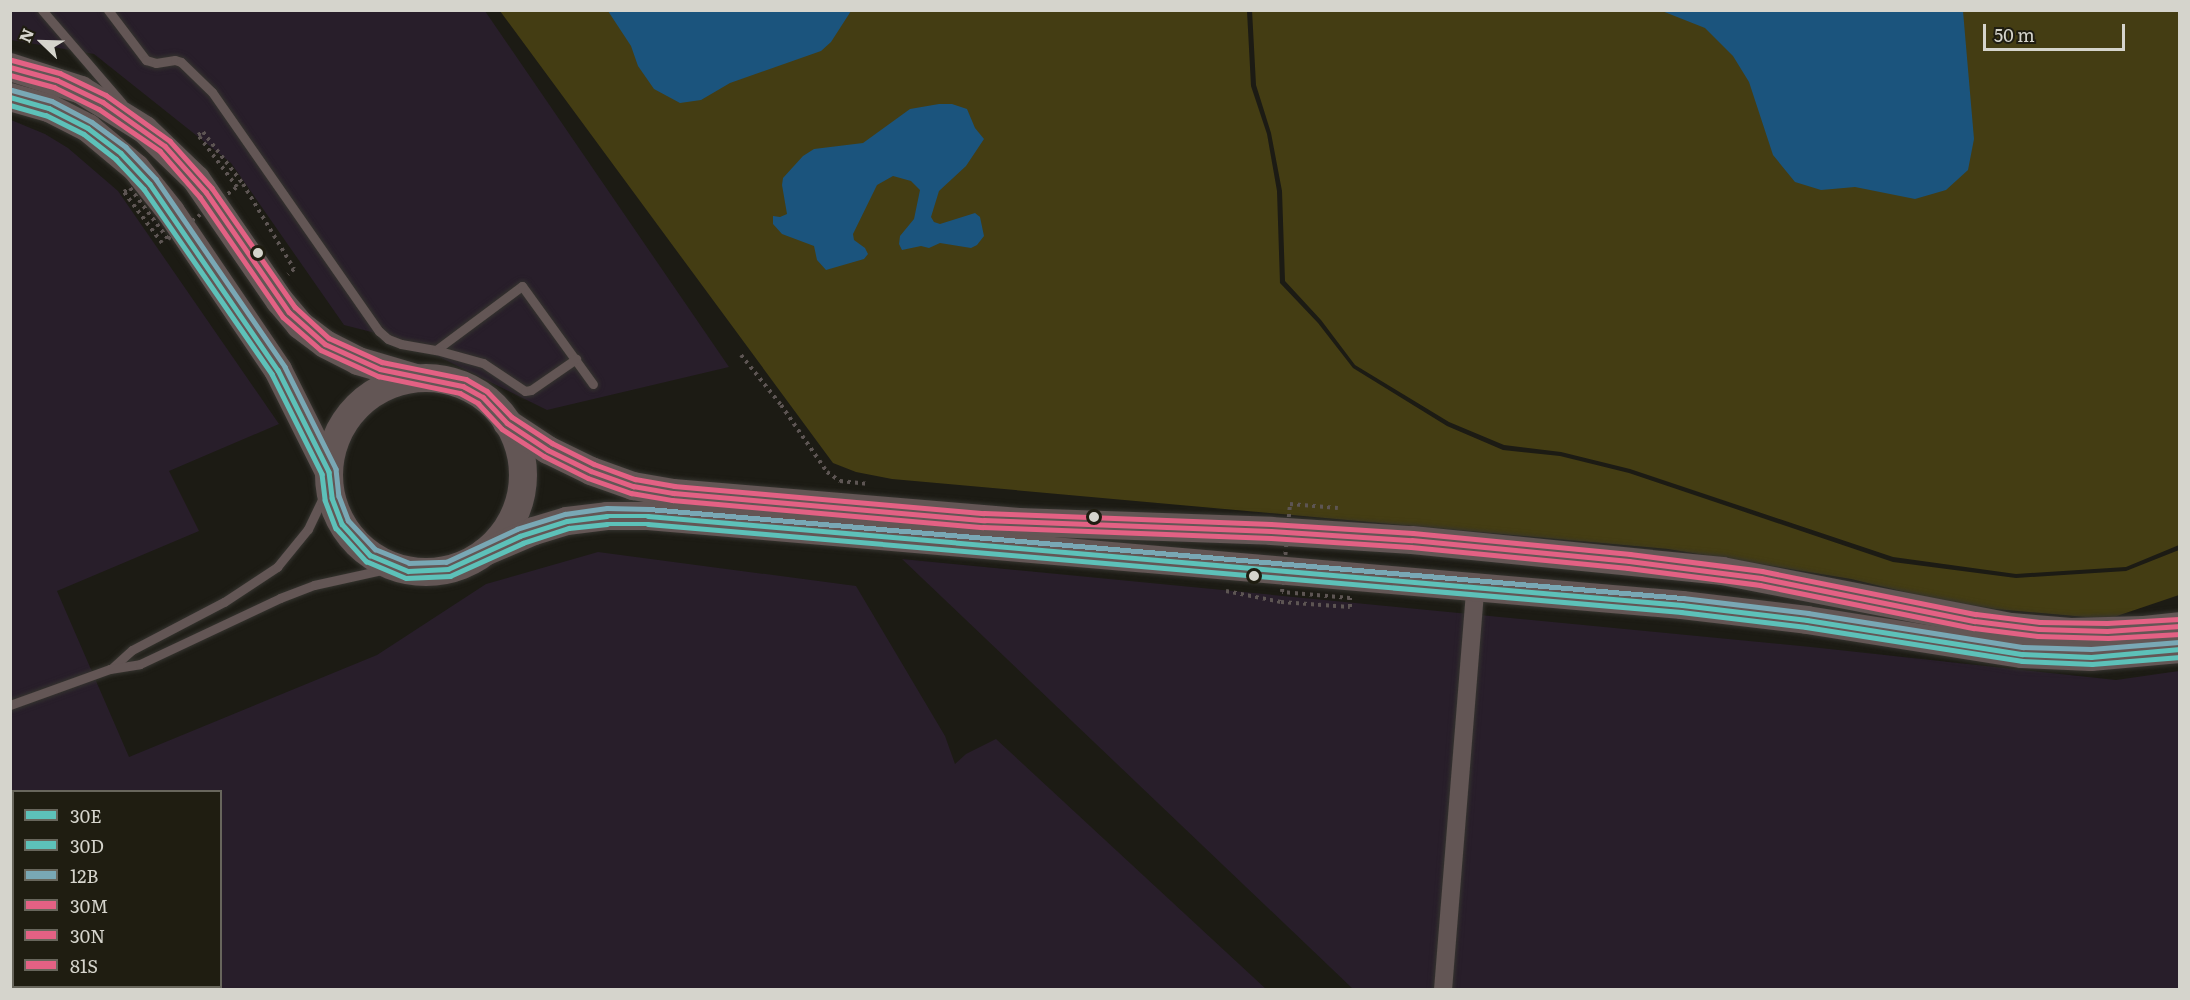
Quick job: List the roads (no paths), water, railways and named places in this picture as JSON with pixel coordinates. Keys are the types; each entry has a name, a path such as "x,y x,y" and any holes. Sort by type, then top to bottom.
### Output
{"main road":[{"path":"10,67 81,90 146,129 201,186 300,325 325,344 369,365 418,379 441,380 474,391 492,405 507,423 548,450 591,471 633,486 673,492 1019,522 1270,531 1412,540 1722,571 2011,627 2071,632 2144,630 2180,626"},
{"path":"10,97 49,108 88,128 136,168 171,212 278,370 329,478 336,512 350,536 370,555 395,567 435,572 461,565 520,536 567,521 607,516 648,516 1765,614 2022,654 2091,657 2180,650"},
{"path":"329,478 337,438 356,409 378,391 418,379"},
{"path":"485,552 510,522 520,498 521,459 507,423"},
{"path":"1412,540 1455,563 1468,576 1475,588"}],"street":[{"path":"1443,990 1475,588"}],"lane":[{"path":"42,10 146,129"},
{"path":"108,10 146,60 156,63 175,60 181,62 212,92 379,331 401,345 436,350 483,363 525,391 531,390 576,359"},
{"path":"436,350 522,286 593,384"},
{"path":"110,669 132,650 224,602 277,567 308,529 329,478"},
{"path":"10,705 110,669 140,664 279,597 314,585 395,567"}],"water":[{"path":"608,11 851,11 831,42 821,51 730,83 701,100 680,103 654,89 638,66 631,46"},
{"path":"1662,11 1963,11 1974,139 1968,170 1946,190 1915,199 1855,187 1821,190 1795,182 1773,155 1749,82 1733,56 1705,28"},
{"path":"952,104 967,109 975,128 984,139 966,166 939,191 931,217 934,222 940,224 975,213 980,217 984,236 977,245 971,248 940,243 929,248 921,246 902,250 899,244 900,236 914,219 920,190 911,181 893,176 877,185 853,234 854,240 865,248 868,254 864,259 826,270 817,260 814,246 782,234 773,224 773,216 780,217 787,214 783,178 803,156 814,149 863,143 910,109"}]}
